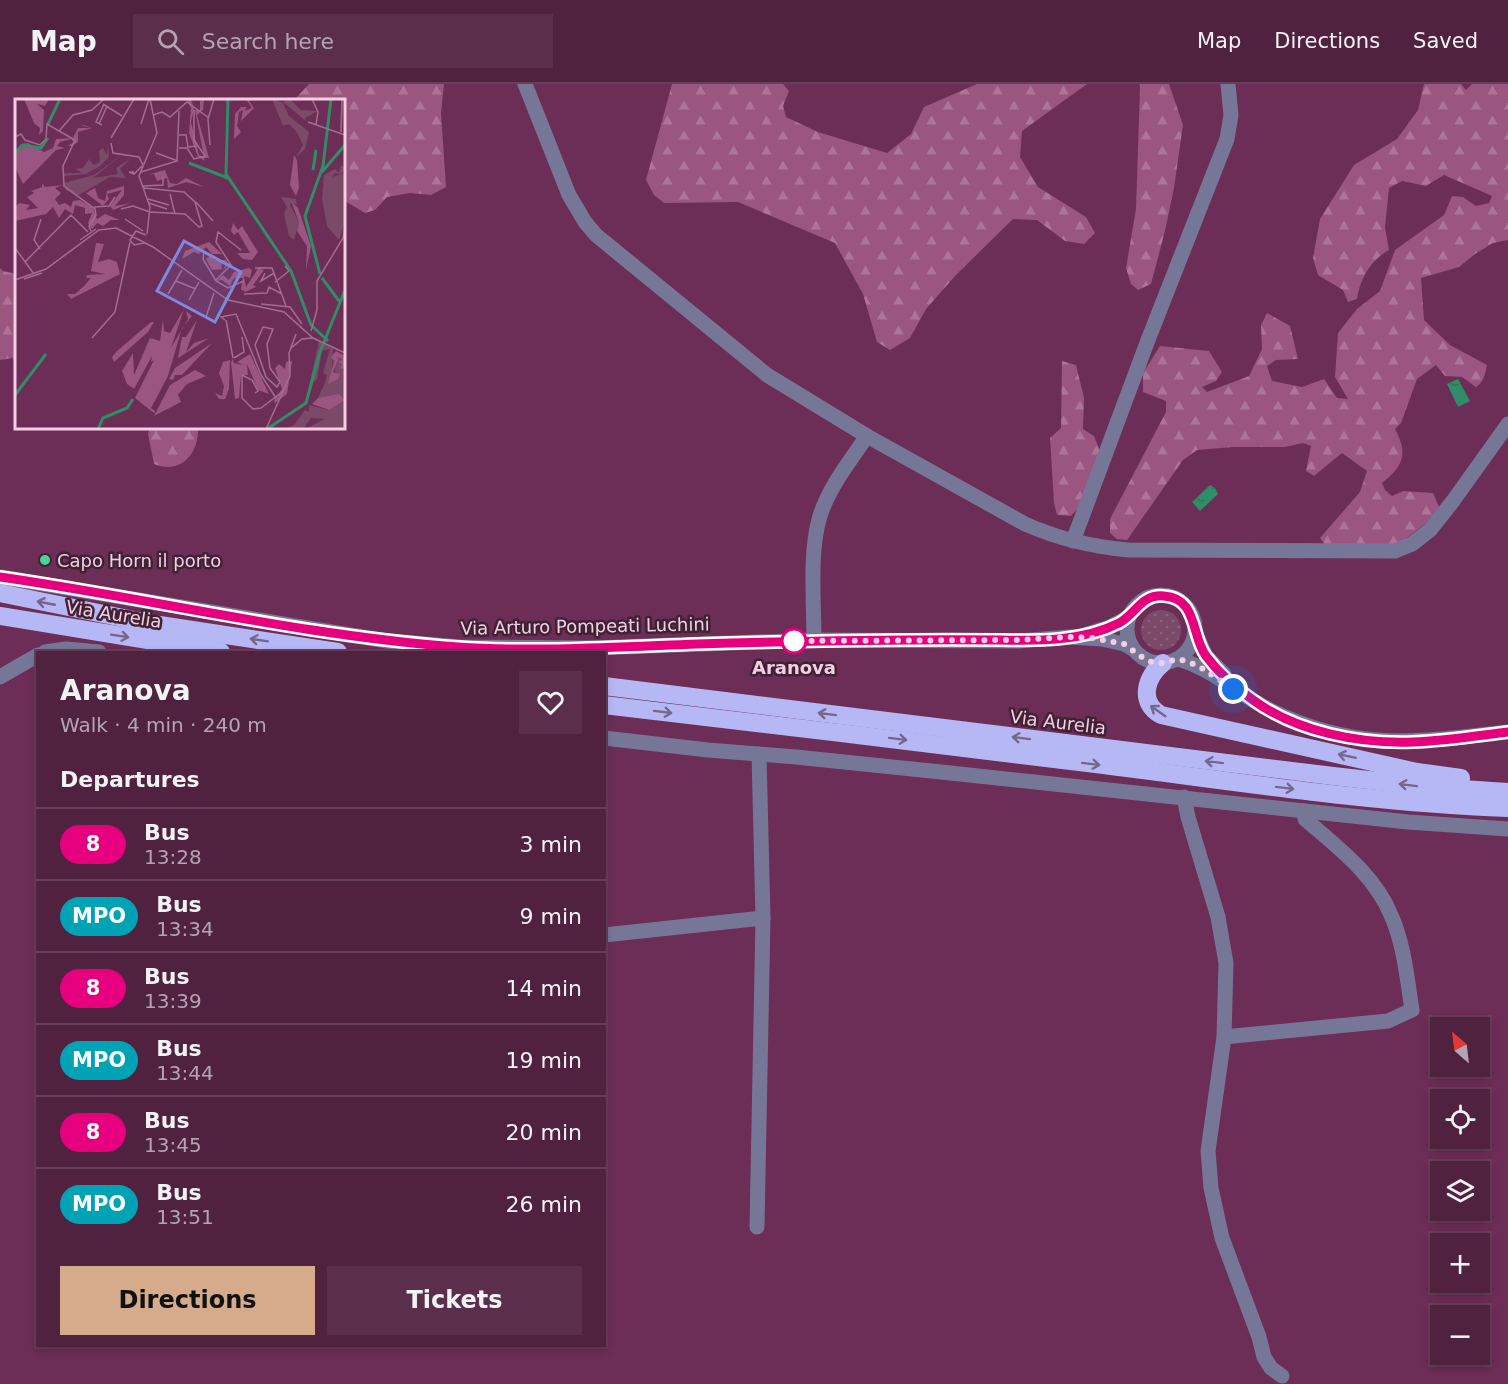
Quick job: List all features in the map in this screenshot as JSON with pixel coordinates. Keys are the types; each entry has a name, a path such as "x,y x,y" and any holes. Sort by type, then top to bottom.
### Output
{"highway":[{"name":"Via Aurelia","path":"0,593 153,624 331,651"},
{"name":"Via Aurelia","path":"0,616 215,651"},
{"path":"0,626 38,631 70,627"},
{"path":"1170,661 1150,676 1147,684 1146,692 1150,706 1161,715 1417,772 1508,781"},
{"name":"Via Aurelia","path":"606,686 1431,788 1508,792"},
{"name":"Via Aurelia","path":"606,705 1337,795 1452,806 1508,808"}],"street":[{"path":"525,84 569,195 590,229 767,375 867,436 1025,524 1074,541 1107,548 1137,550 1395,551 1418,541 1436,524 1508,424"},
{"path":"1074,541 1144,350 1227,139 1231,116 1228,84"},
{"path":"814,640 814,556 817,525 822,509 834,486 867,436"},
{"name":"Via Arturo Pompeati Luchini","path":"0,577 387,641 460,647 594,648 814,640 1019,640 1069,637 1102,639 1124,644 1133,649"},
{"path":"1250,699 1206,656 1195,632 1190,611 1183,603 1163,595 1152,596 1134,608 1129,617 1128,639 1133,649 1146,660 1170,661 1200,667 1250,699 1293,721 1324,732 1388,742 1508,732"},
{"name":"Via Arturo Pompeati Luchini","path":"1069,637 1101,630 1129,617"},
{"path":"1170,661 1186,652 1195,632"},
{"path":"52,651 66,649 88,651"},
{"path":"0,677 36,657"},
{"path":"606,738 1408,822 1508,829"},
{"path":"757,1227 763,918 759,754"},
{"path":"1184,797 1215,904 1223,940 1226,974 1224,1037 1208,1151 1211,1188 1222,1238 1259,1337 1264,1357 1271,1368 1282,1376"},
{"path":"1224,1037 1388,1021 1412,1010 1401,946 1391,914 1378,891 1358,866 1305,819 1304,811"},
{"path":"606,935 763,918"}],"shaded area":[{"path":"1161,610 1169,611 1175,616 1180,622 1180,638 1175,644 1169,649 1161,650 1153,649 1147,644 1142,638 1141,630 1142,622 1147,616 1153,611"}],"green space":[{"path":"309,84 444,84 441,113 446,187 431,195 410,193 387,197 375,210 365,213 345,201 345,99 295,99"},
{"path":"672,84 783,84 789,91 783,106 786,117 818,132 887,153 911,134 924,107 977,84 1087,84 1022,131 1020,157 1038,187 1086,217 1095,233 1084,244 1065,241 1037,220 1013,219 956,275 926,309 910,338 890,350 877,342 863,294 835,243 738,202 664,203 654,195 646,180"},
{"path":"1139,84 1169,84 1183,125 1174,188 1151,284 1138,290 1131,284 1126,268 1136,209"},
{"path":"1424,84 1461,84 1466,90 1472,84 1508,84 1508,240 1493,243 1459,267 1421,278 1424,320 1450,345 1487,365 1485,375 1476,387 1462,377 1445,376 1436,365 1417,379 1401,423 1395,429 1402,445 1402,459 1395,471 1382,483 1385,490 1392,496 1403,491 1433,493 1439,507 1425,524 1399,544 1326,546 1320,538 1360,492 1367,471 1342,453 1314,476 1306,471 1311,446 1303,443 1285,447 1197,450 1183,460 1127,540 1117,539 1110,533 1110,519 1166,412 1166,401 1143,392 1143,373 1160,346 1209,351 1222,372 1216,381 1202,387 1207,392 1249,376 1262,349 1261,325 1267,313 1290,326 1298,359 1276,360 1267,366 1272,381 1302,387 1324,379 1337,398 1348,399 1335,377 1338,333 1357,309 1380,291 1395,250 1444,215 1452,196 1463,197 1476,206 1489,203 1492,196 1444,175 1426,186 1402,181 1389,188 1385,227 1389,250 1367,270 1357,299 1348,302 1343,290 1318,275 1313,258 1320,219 1354,165 1397,139 1418,110"},
{"path":"0,268 15,274 15,366 13,358 0,360"},
{"path":"1062,361 1076,365 1084,398 1083,429 1094,436 1100,451 1080,506 1071,516 1057,515 1054,503 1050,438 1061,428"},
{"path":"150,429 198,429 191,454 186,460 172,467 154,464 148,434"}],"water":[{"path":"1458,379 1470,401 1458,407 1447,384"},
{"path":"1210,485 1218,494 1200,511 1192,502"}],"bus line":[{"name":"8","path":"0,577 387,641 485,648 594,648 814,640 1058,638 1110,627 1129,617 1142,601 1152,596 1163,595 1183,603 1190,611 1200,645 1206,656 1222,673 1250,699 1293,721 1324,732 1388,742 1427,741 1508,732"}],"place":[{"name":"Capo Horn il porto","path":"45,560"},
{"name":"Aranova","path":"794,641"}],"route":[{"path":"794,641 792,641 1019,640 1069,637 1102,639 1124,644 1154,663 1178,659 1189,662 1233,689"}]}
